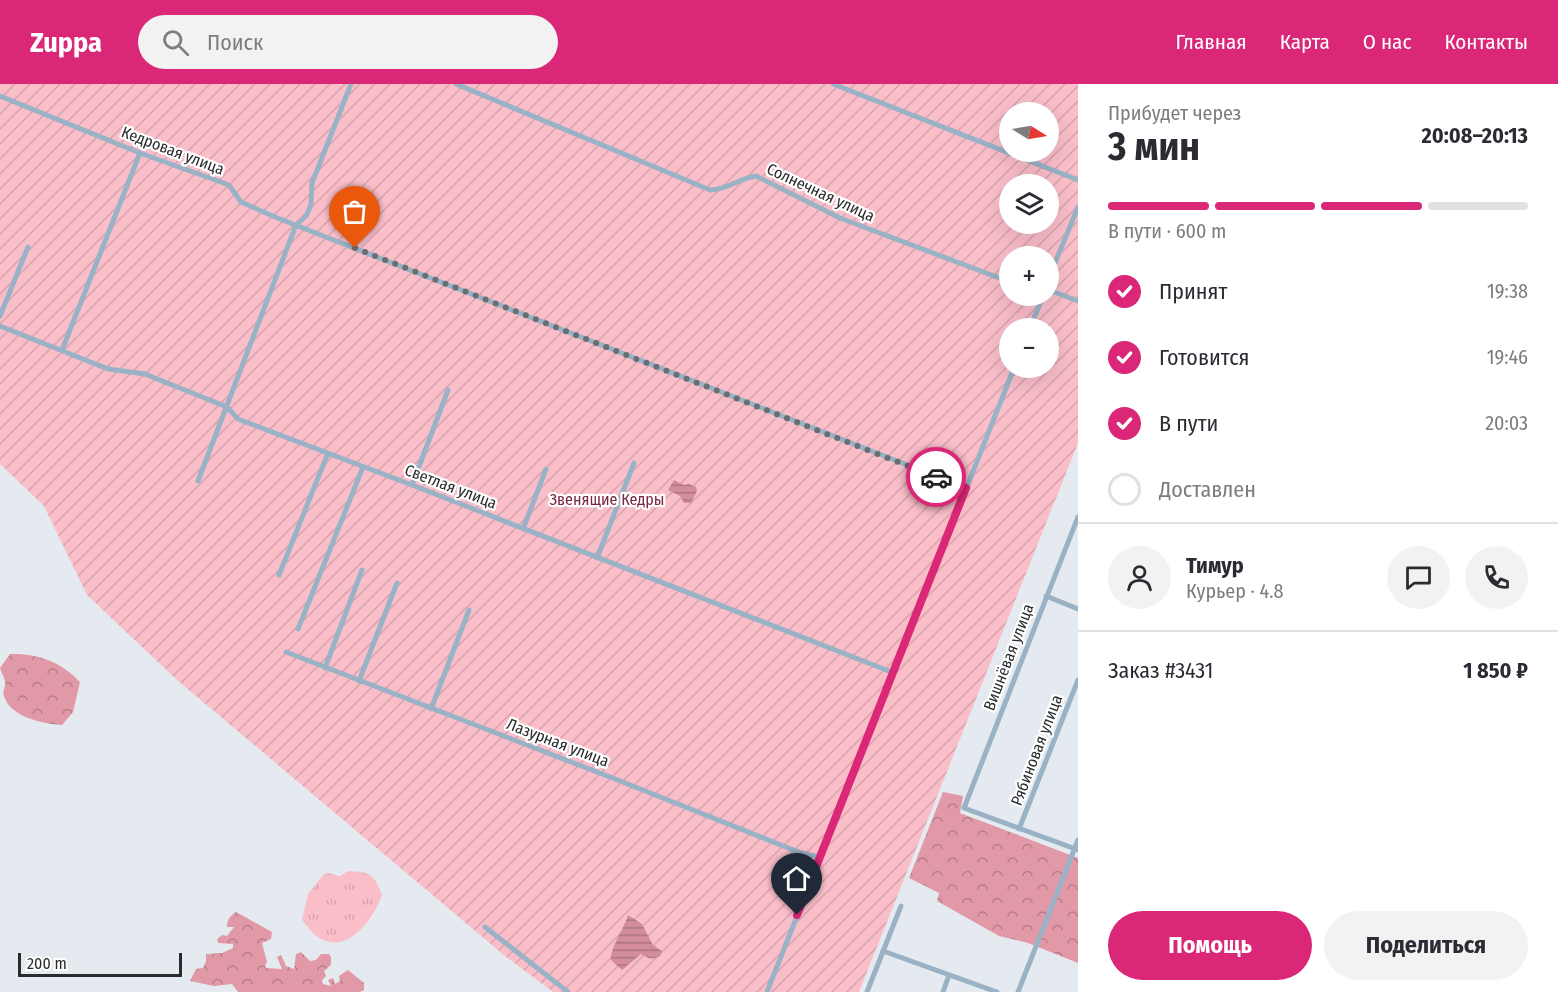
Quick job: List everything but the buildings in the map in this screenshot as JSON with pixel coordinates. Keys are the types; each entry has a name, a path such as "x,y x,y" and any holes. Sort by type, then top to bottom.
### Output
{"street":[{"path":"198,481 296,225 306,216 311,205 312,183 351,84"},
{"name":"Солнечная улица","path":"456,84 710,190 718,190 756,176 840,218 999,278"},
{"path":"833,84 1078,180"},
{"name":"Кедровая улица","path":"0,96 140,153 229,185 241,202 296,225 966,488"},
{"path":"62,350 140,153"},
{"path":"1059,253 1078,207"},
{"path":"0,316 28,247"},
{"path":"1059,294 1078,301"},
{"name":"Светлая улица","path":"0,326 108,369 145,374 227,407 238,419 894,674"},
{"path":"767,992 1010,378"},
{"path":"412,485 448,390"},
{"path":"279,575 328,453"},
{"path":"597,558 634,463"},
{"path":"298,629 363,467"},
{"path":"523,529 546,469"},
{"name":"Вишнёвая улица","path":"1019,829 964,808 1078,517"},
{"path":"325,668 362,570"},
{"path":"359,681 397,583"},
{"path":"1046,596 1078,609"},
{"path":"431,709 469,610"},
{"name":"Лазурная улица","path":"286,652 801,853 820,857"},
{"name":"Рябиновая улица","path":"1019,829 1078,680"},
{"path":"1019,829 1076,849"},
{"path":"1018,992 1078,840"},
{"path":"867,992 901,906"},
{"path":"485,927 568,992"},
{"path":"883,951 997,992"},
{"path":"943,992 949,975"}],"green space":[{"name":"Звенящие Кедры","path":"0,84 1078,84 1078,443 859,992 553,992 505,956 177,680 87,595 44,506 0,464"},
{"path":"10,654 30,655 48,660 65,669 80,682 73,712 62,725 28,718 7,703 4,694 5,680 0,668"},
{"path":"943,792 963,796 960,813 1078,858 1078,963 1028,943 999,936 937,901 939,893 909,878"},
{"path":"348,871 367,873 374,878 382,895 367,922 352,937 343,941 323,940 314,934 302,920 308,894 324,874 340,876"},
{"path":"236,912 272,932 271,939 262,943 267,962 266,968 282,969 277,957 281,955 286,966 294,969 296,954 301,952 310,961 316,960 321,954 329,954 331,965 324,971 326,976 322,980 323,984 331,986 328,980 333,978 335,984 340,981 339,976 348,970 364,983 364,990 360,992 238,992 232,984 214,986 190,981 196,969 203,968 206,954 222,953 233,948 233,944 218,943 217,939 222,935 227,936 234,927 227,927 227,924 229,918"}],"shaded area":[{"path":"674,480 696,487 697,491 691,503 684,503 680,496 668,490"},
{"path":"628,915 642,924 653,945 662,951 660,956 652,958 641,954 622,970 611,960 611,955"}],"way so far":[{"path":"355,248 936,477"}],"route":[{"path":"797,915 966,488 936,477"}]}
